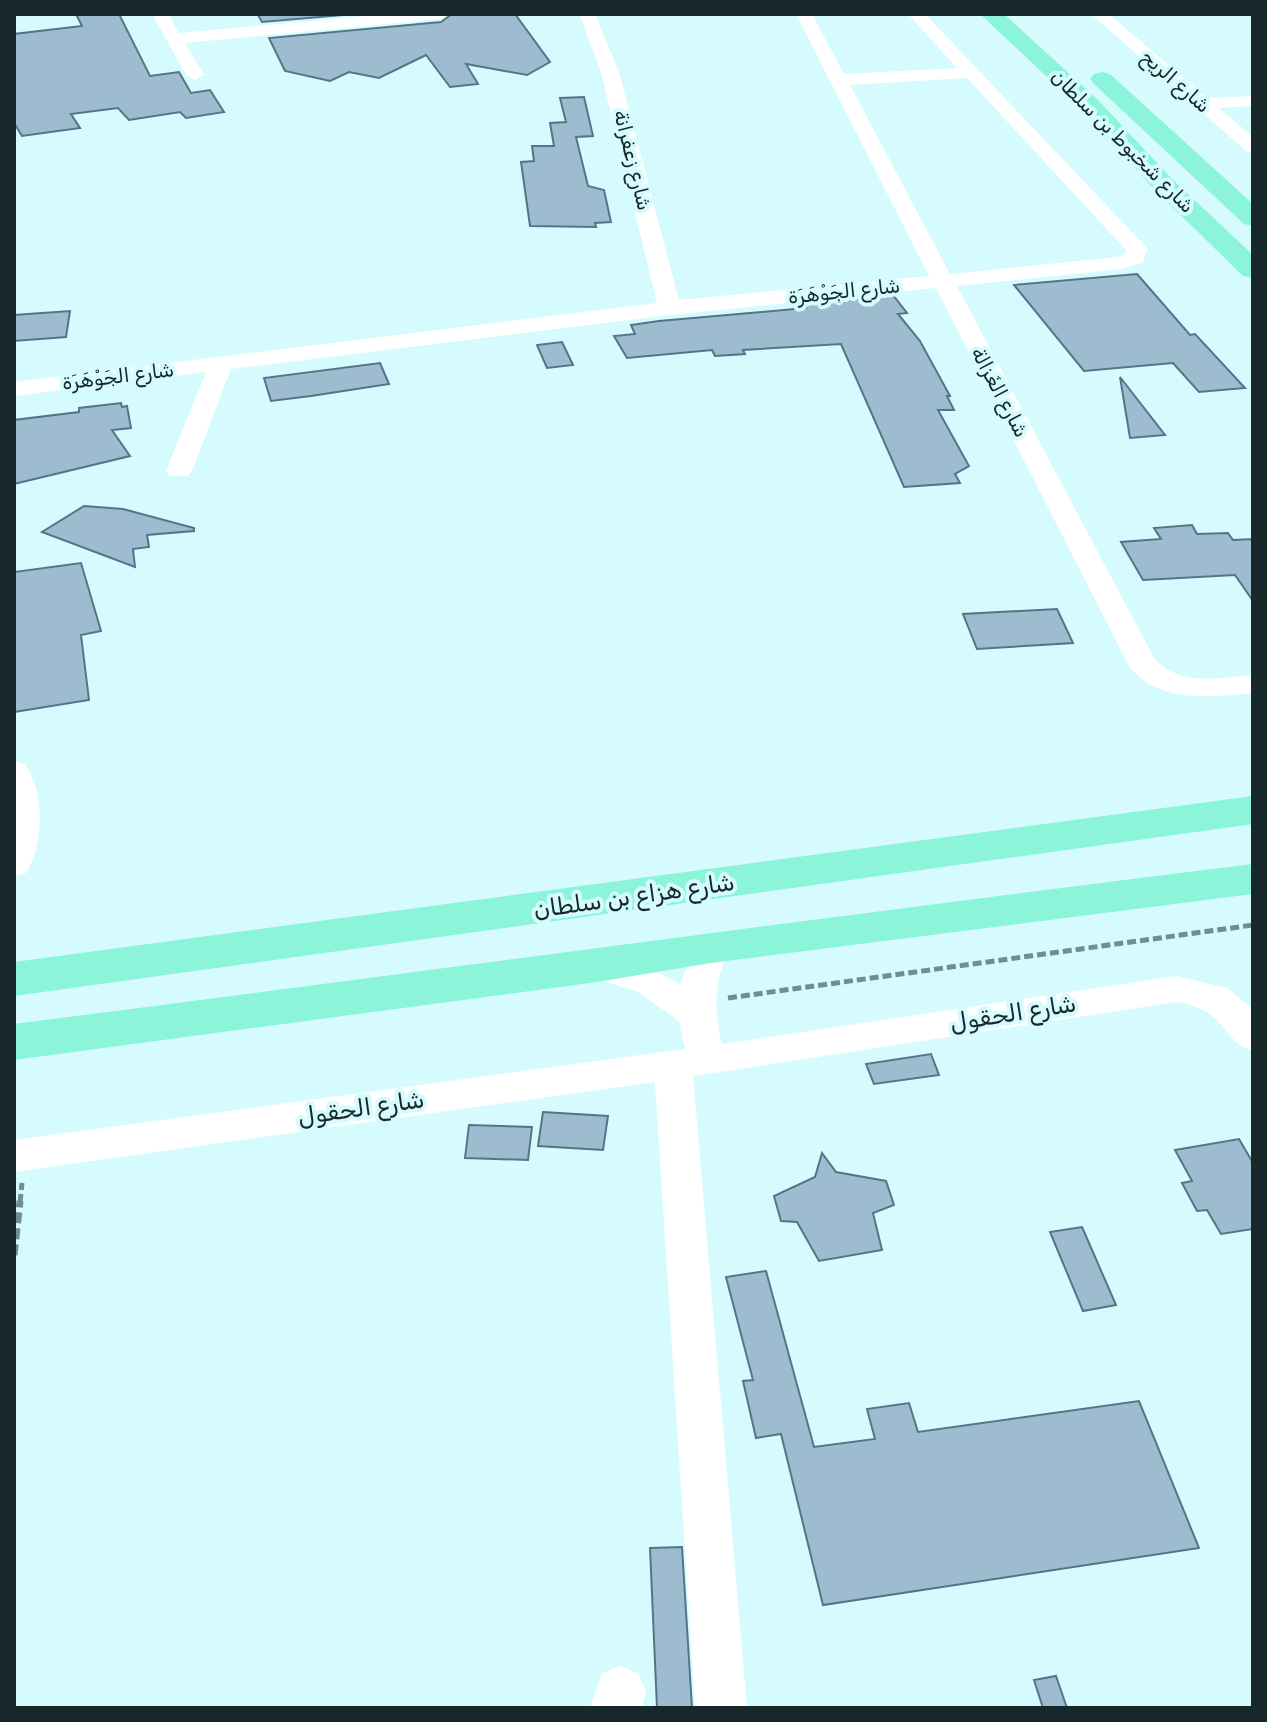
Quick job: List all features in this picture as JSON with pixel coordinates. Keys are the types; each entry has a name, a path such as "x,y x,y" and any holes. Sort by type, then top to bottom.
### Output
{"main road":[{"name":"شارع شخبوط بن سلطان","path":"991,14 1089,104 1162,183 1253,270"},
{"name":"شارع شخبوط بن سلطان","path":"1089,67 1253,218"},
{"path":"498,914 542,895 591,882 1253,791"},
{"name":"شارع هزاع بن سلطان","path":"14,979 1253,810"},
{"path":"1122,896 1176,875 1253,859"},
{"path":"14,1042 597,966 711,947 1253,879"}],"street":[{"path":"160,14 195,75"},
{"path":"172,39 441,14"},
{"name":"شارع زعفرانة","path":"587,14 610,72 670,308"},
{"name":"شارع الغَزالة","path":"804,14 1146,669 1164,682 1189,688 1253,684"},
{"name":"شارع الجَوْهَرَة","path":"14,389 670,308 1122,263 1138,254 916,14"},
{"name":"شارع الريح","path":"1099,14 1253,147"},
{"path":"838,80 970,73"},
{"path":"1202,104 1253,101"},
{"path":"179,471 222,363"},
{"path":"14,771 23,848 14,865"},
{"path":"711,947 700,972 690,1062 721,1708"},
{"path":"597,966 651,983 694,1008"},
{"name":"شارع الحقول","path":"20,1155 690,1062 1177,989 1209,995 1248,1019"}],"path":[{"path":"694,1008 1253,925"},
{"path":"14,1255 20,1155"}],"building":[{"path":"76,14 119,14 150,76 179,72 191,93 210,90 224,112 186,118 180,112 129,120 118,108 71,114 80,128 22,136 14,123 14,34 82,26"},
{"path":"355,14 262,22 258,15"},
{"path":"452,14 515,14 550,62 527,75 466,64 478,84 450,87 426,55 379,78 349,72 330,81 285,71 269,38 441,22"},
{"path":"584,97 593,136 576,137 588,186 604,190 611,222 595,223 596,227 530,226 521,162 534,161 532,146 554,146 550,123 566,122 560,98"},
{"path":"1137,274 1190,335 1195,334 1245,388 1199,392 1173,363 1084,371 1014,285"},
{"path":"893,295 907,313 898,314 920,341 950,396 947,396 954,410 938,410 969,466 955,474 960,483 904,487 841,344 743,350 745,354 715,356 712,350 627,358 614,336 635,334 631,325 806,308 803,304"},
{"path":"70,311 66,337 14,341 14,315"},
{"path":"562,342 573,365 547,368 537,345"},
{"path":"380,363 389,384 311,396 271,401 264,378"},
{"path":"1120,377 1165,435 1130,438"},
{"path":"121,403 122,407 127,406 131,428 112,430 130,456 14,484 14,420"},
{"path":"84,506 123,509 194,528 194,531 147,535 149,547 133,549 135,567 42,532"},
{"path":"1192,525 1197,534 1228,533 1233,540 1253,539 1253,601 1235,575 1143,580 1121,542 1161,539 1154,528"},
{"path":"81,563 101,631 81,635 89,700 14,712 14,572"},
{"path":"1057,609 1073,643 977,649 963,614"},
{"path":"931,1054 939,1075 874,1084 866,1064"},
{"path":"543,1112 608,1116 603,1150 538,1146"},
{"path":"469,1125 532,1127 528,1160 465,1158"},
{"path":"1239,1139 1253,1163 1253,1229 1221,1234 1207,1210 1197,1211 1182,1183 1192,1181 1175,1150"},
{"path":"822,1153 836,1172 886,1181 894,1205 873,1213 882,1250 819,1261 797,1222 781,1221 774,1196 815,1177"},
{"path":"1082,1227 1116,1305 1083,1311 1050,1232"},
{"path":"766,1271 814,1447 875,1439 867,1409 909,1403 918,1432 1139,1401 1199,1548 823,1605 781,1434 756,1438 743,1381 753,1380 726,1277"},
{"path":"682,1547 692,1708 657,1708 650,1548"},
{"path":"1056,1676 1067,1708 1043,1708 1034,1680"}]}
